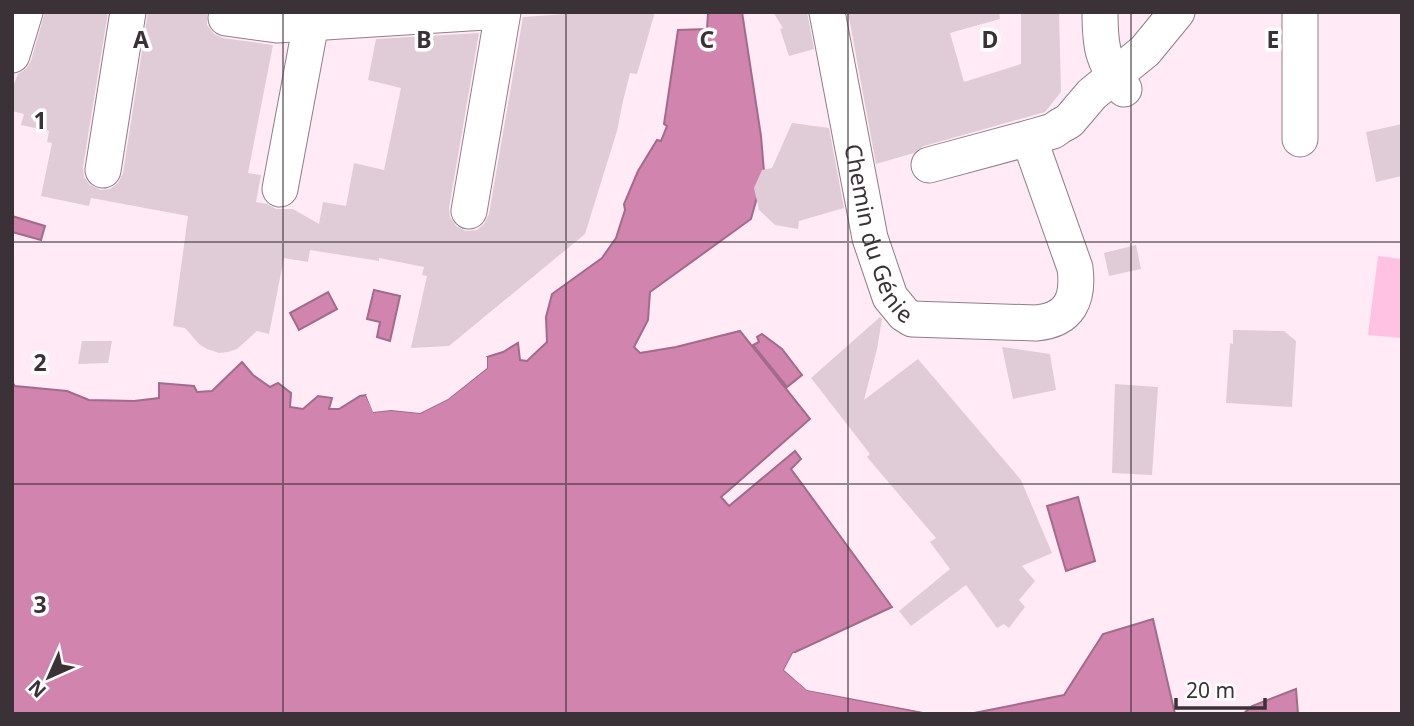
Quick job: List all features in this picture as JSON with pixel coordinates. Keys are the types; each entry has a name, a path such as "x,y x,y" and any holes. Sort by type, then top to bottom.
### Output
{"street":[{"path":"12,55 25,12"},
{"path":"103,170 128,12"},
{"path":"227,12 226,18 277,25 484,12"},
{"path":"469,211 503,12"},
{"name":"Chemin du Génie","path":"827,12 870,238 890,297 898,308 912,319 1049,322 1060,317 1072,302 1076,287 1075,268 1029,138"},
{"path":"1100,12 1104,57 1119,83"},
{"path":"929,165 1053,131 1069,121 1092,94 1119,83 1177,12"},
{"path":"1300,12 1300,139"},
{"path":"280,189 311,23"}],"shaded area":[{"path":"742,12 764,172 751,219 650,292 648,320 634,347 640,353 740,331 810,419 721,497 729,506 795,451 801,459 791,469 892,607 793,653 784,670 808,690 930,714 12,714 12,382 15,386 67,391 89,400 134,401 159,398 159,383 194,386 197,392 212,391 242,362 253,375 270,387 278,383 291,393 290,407 303,409 318,396 332,398 329,409 339,409 366,395 374,412 391,410 420,413 448,399 487,368 487,357 518,343 520,360 527,361 547,342 546,317 552,294 602,258 616,238 625,210 624,204 638,171 657,140 661,141 667,126 664,124 678,30 707,29 708,13"},
{"path":"12,216 45,226 41,240 12,232"},
{"path":"1378,256 1402,259 1402,338 1368,335"},
{"path":"374,290 400,296 390,341 377,337 380,322 367,319"},
{"path":"328,292 337,309 299,330 290,313"},
{"path":"762,334 782,349 802,375 787,387 753,345 759,342 757,337"},
{"path":"1078,497 1095,561 1066,571 1047,506"},
{"path":"1153,619 1175,714 969,714 1064,695 1103,634"},
{"path":"1296,689 1298,714 1243,714 1252,706"}],"pier":[{"path":"483,356 487,357 487,368 448,399 420,413 391,410 373,412 366,395 370,394 376,408 419,409 447,396 484,366"},
{"path":"793,653 801,654 796,656 789,669 809,687 931,710 934,714 807,690 784,670"}],"building":[{"path":"45,12 108,12 83,167 84,177 90,185 101,190 110,189 118,183 123,173 148,12 207,12 207,25 214,34 223,38 273,45 248,173 261,175 256,202 276,209 293,209 319,224 323,202 346,206 354,163 384,170 401,88 368,80 376,39 479,33 449,208 450,217 456,226 466,231 477,230 489,214 523,17 593,12 655,12 637,74 630,73 617,131 585,234 449,346 411,348 427,276 422,275 424,267 379,258 379,261 310,250 308,262 284,258 269,334 257,331 237,349 219,353 199,344 185,328 173,326 188,216 91,198 89,206 41,196 52,143 47,142 49,131 21,125 24,114 12,111 12,89 18,74 26,69 31,61"},
{"path":"773,12 807,12 814,49 789,56 780,29 783,28"},
{"path":"848,12 999,12 1000,19 950,33 964,82 1021,64 1021,12 1059,12 1061,92 1045,112 924,146 914,153 876,164"},
{"path":"792,123 829,128 844,208 799,221 798,229 775,225 759,210 754,188 762,170 772,168"},
{"path":"1402,124 1402,176 1376,182 1366,132"},
{"path":"1136,245 1141,269 1109,276 1104,253"},
{"path":"880,317 882,319 877,349 864,400 918,359 1021,480 1052,553 1022,566 1035,581 1019,600 1025,607 1009,628 1004,624 997,628 966,585 911,626 899,611 950,569 930,542 936,538 867,457 870,454 811,378"},
{"path":"1233,330 1284,331 1296,341 1292,407 1226,403"},
{"path":"82,341 112,341 108,363 78,364"},
{"path":"1002,347 1050,354 1056,390 1013,399"},
{"path":"1115,384 1158,387 1152,475 1112,473"}]}
